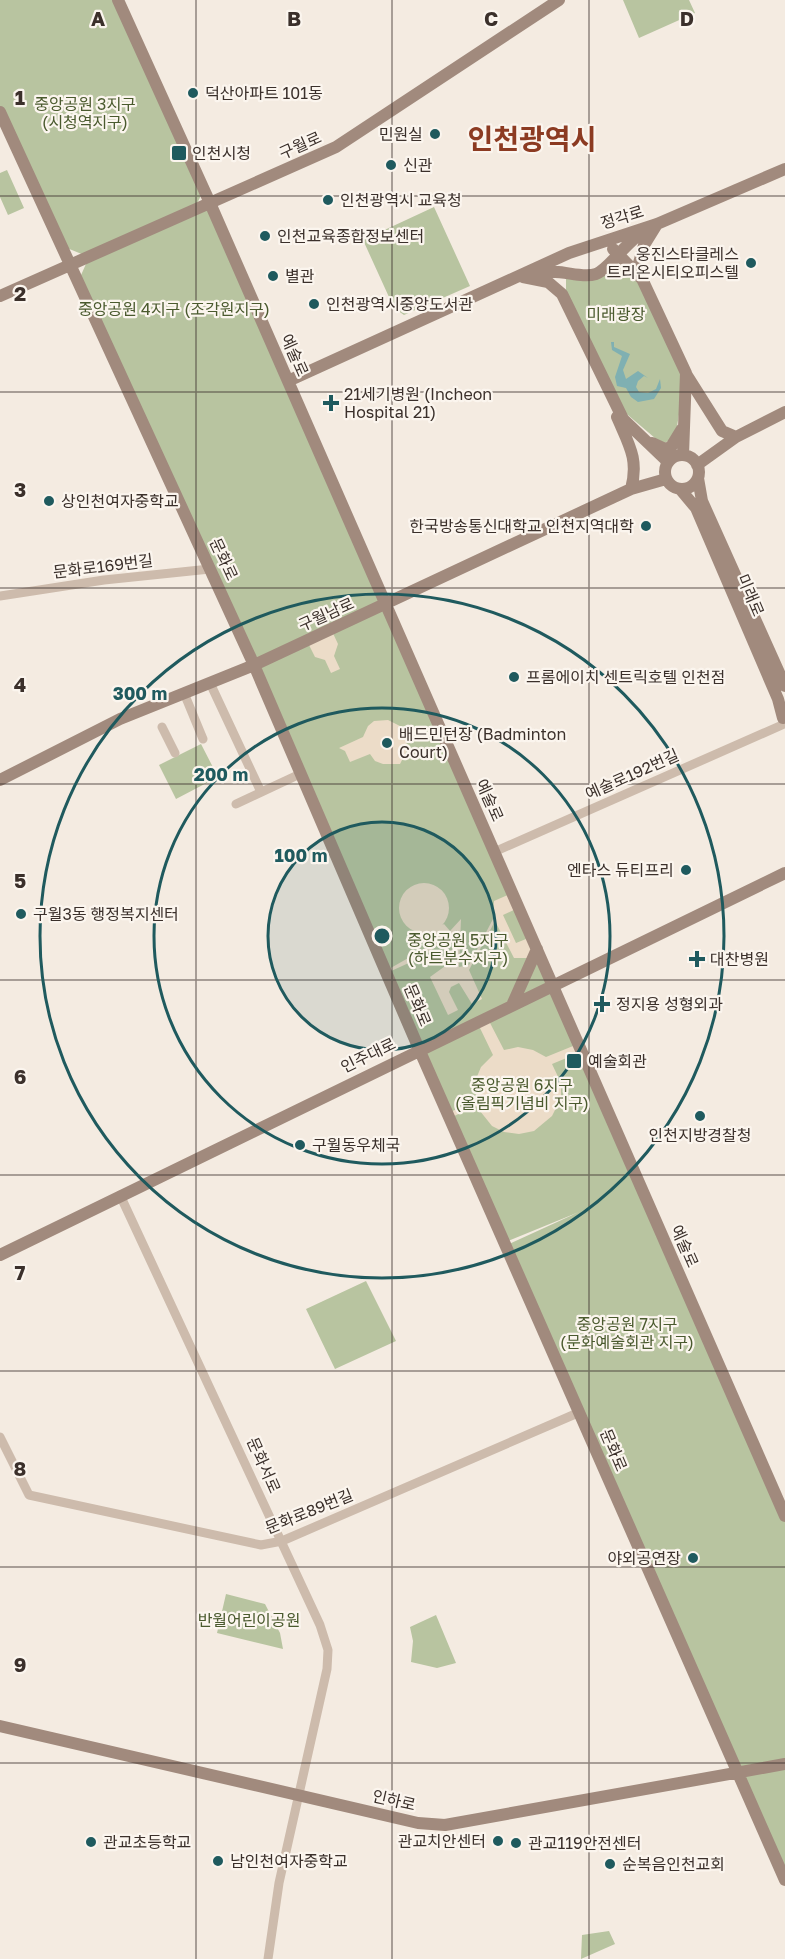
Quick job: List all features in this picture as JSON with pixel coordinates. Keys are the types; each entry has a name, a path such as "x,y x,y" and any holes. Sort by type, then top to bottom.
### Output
{"main road":[{"name":"예술로","path":"118,0 210,203 784,1511"},
{"name":"구월로","path":"0,296 351,138 559,0"},
{"name":"문화로","path":"0,112 254,665 419,1049 785,1880"},
{"path":"736,437 722,431 686,374 643,280 640,256 657,224 785,169"},
{"name":"정각로","path":"288,381 523,277 569,253 657,224"},
{"name":"정각로","path":"523,277 545,272 566,271 577,275 596,274 604,269 625,244 657,224"},
{"path":"600,241 618,253 643,280"},
{"path":"566,303 566,271 569,253"},
{"path":"523,277 555,287 566,303 623,419 668,462"},
{"path":"683,455 686,423 686,374"},
{"path":"615,405 615,413 634,455 635,474 630,489"},
{"path":"697,465 736,437 785,412"},
{"path":"643,439 665,449 671,447 686,423"},
{"path":"683,455 692,458 697,465 698,478 688,488 680,489 671,486 664,470 675,456 683,455"},
{"name":"미래로","path":"698,478 702,501 785,686"},
{"name":"구월남로","path":"0,780 120,719 254,665 630,489 666,479"},
{"name":"미래로","path":"680,489 696,508 778,699 784,722"},
{"name":"인주대로","path":"0,1255 552,984 785,873"},
{"path":"513,1003 521,990 537,949"},
{"name":"인하로","path":"0,1726 418,1822 452,1825 785,1764"}],"street":[{"name":"문화로169번길","path":"0,596 104,580 210,569"},
{"path":"210,682 261,792"},
{"path":"184,693 203,739"},
{"name":"예술로192번길","path":"494,852 784,722"},
{"path":"162,727 175,753"},
{"path":"236,804 300,774"},
{"name":"문화서로","path":"120,1195 282,1541 320,1625 328,1650 327,1669 279,1883 268,1959"},
{"name":"문화로89번길","path":"0,1437 29,1495 261,1545 282,1541 580,1412"}],"green space":[{"path":"0,0 117,0 204,190 194,209 210,203 785,1516 785,1761 740,1769 509,1244 579,1212 508,1241 259,667 263,661 248,652 78,282 89,257 62,246 0,112"},
{"path":"623,0 689,0 695,13 639,38"},
{"path":"7,170 24,208 8,215 0,197 0,173"},
{"path":"434,207 470,286 404,315 394,308 363,240"},
{"name":"미래광장","path":"618,253 643,281 686,373 675,438 662,444 615,404 566,303 566,271 586,275"},
{"path":"201,744 218,777 176,799 159,765"},
{"path":"366,1281 396,1341 335,1369 306,1309"},
{"name":"반월어린이공원","path":"226,1594 265,1604 280,1633 283,1649 217,1633"},
{"path":"436,1615 456,1663 437,1668 411,1662 413,1641 410,1627"},
{"path":"785,1764 785,1880 738,1773"},
{"path":"609,1931 615,1944 581,1959 582,1935"}],"shaded area":[{"path":"331,629 338,644 334,656 340,669 331,673 325,660 315,657 307,641"},
{"path":"388,720 400,726 407,738 406,752 400,764 383,764 375,761 370,754 350,762 345,751 339,748 363,737 368,726 374,721"},
{"path":"424,883 433,885 444,894 449,908 447,917 438,928 424,933 415,931 404,922 399,908 401,899 410,888"},
{"path":"512,893 518,908 503,915 516,943 531,937 541,958 514,958 495,921 469,970 482,999 472,1004 459,983 451,987 449,992 458,1010 448,1015 430,977 448,964 448,952 457,947 457,930 424,956 389,972 389,969 431,945 428,933 444,924 450,931 461,919 459,967 469,965 493,919 494,901"},
{"path":"489,1021 504,1050 518,1047 533,1050 546,1057 578,1044 581,1052 552,1064 561,1083 561,1098 552,1116 534,1131 519,1134 504,1132 492,1126 476,1106 452,1117 450,1112 476,1101 476,1079 481,1067 493,1055 479,1026"}],"water":[{"path":"611,342 614,342 614,347 630,354 623,370 626,379 638,371 648,378 644,376 638,381 636,387 639,392 648,393 656,389 660,379 661,388 654,399 638,402 631,397 626,388 617,386 615,377 622,356 612,350"}],"place":[{"name":"덕산아파트 101동","path":"193,93"},
{"name":"민원실","path":"435,134"},
{"name":"인천시청","path":"179,153"},
{"name":"신관","path":"391,165"},
{"name":"인천광역시 교육청","path":"328,200"},
{"name":"인천교육종합정보센터","path":"265,236"},
{"name":"웅진스타클레스 트리온시티오피스텔","path":"751,263"},
{"name":"별관","path":"273,276"},
{"name":"인천광역시중앙도서관","path":"314,304"},
{"name":"21세기병원 (Incheon Hospital 21)","path":"331,403"},
{"name":"상인천여자중학교","path":"49,501"},
{"name":"한국방송통신대학교 인천지역대학","path":"646,526"},
{"name":"프롬에이치 센트릭호텔 인천점","path":"514,677"},
{"name":"배드민턴장 (Badminton Court)","path":"387,743"},
{"name":"엔타스 듀티프리","path":"686,870"},
{"name":"구월3동 행정복지센터","path":"21,914"},
{"name":"대찬병원","path":"697,959"},
{"name":"정지용 성형외과","path":"602,1004"},
{"name":"예술회관","path":"574,1061"},
{"name":"인천지방경찰청","path":"700,1116"},
{"name":"구월동우체국","path":"300,1145"},
{"name":"야외공연장","path":"693,1558"},
{"name":"관교치안센터","path":"498,1841"},
{"name":"관교초등학교","path":"91,1842"},
{"name":"관교119안전센터","path":"516,1843"},
{"name":"남인천여자중학교","path":"218,1861"},
{"name":"순복음인천교회","path":"610,1864"}],"district":[{"name":"인천광역시","path":"532,138"}],"park label":[{"name":"중앙공원 3지구 (시청역지구)","path":"85,113"},
{"name":"중앙공원 4지구 (조각원지구)","path":"174,309"},
{"name":"중앙공원 5지구 (하트분수지구)","path":"458,949"},
{"name":"중앙공원 6지구 (올림픽기념비 지구)","path":"522,1094"},
{"name":"중앙공원 7지구 (문화예술회관 지구)","path":"627,1333"}]}
